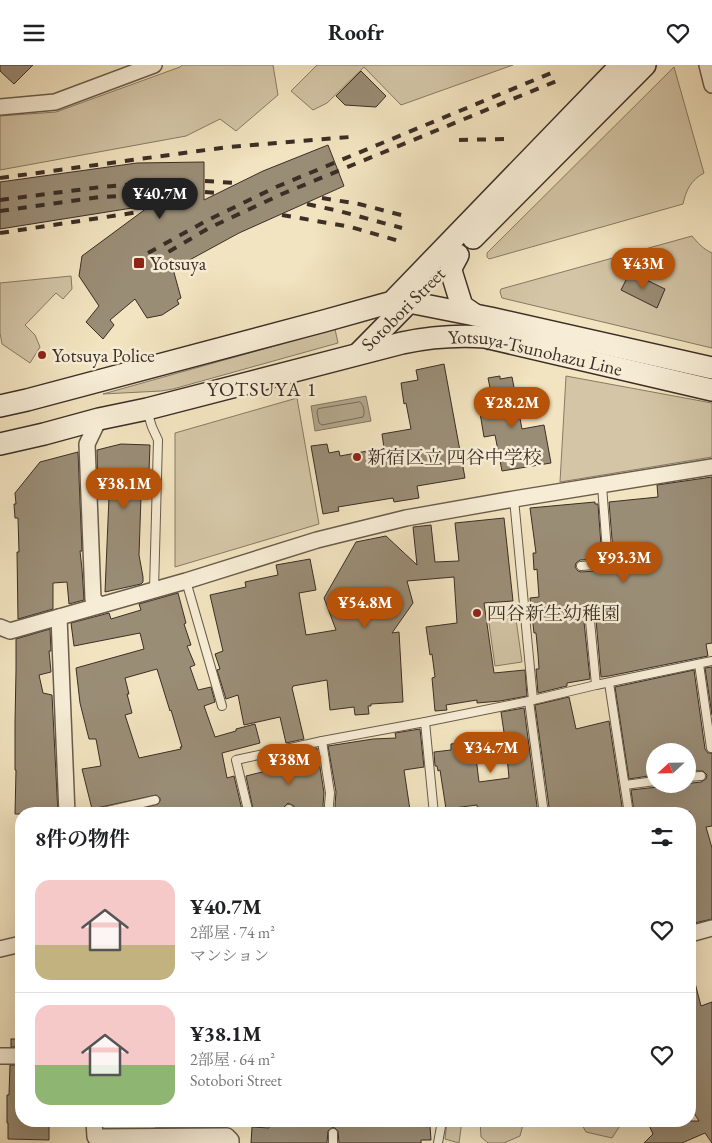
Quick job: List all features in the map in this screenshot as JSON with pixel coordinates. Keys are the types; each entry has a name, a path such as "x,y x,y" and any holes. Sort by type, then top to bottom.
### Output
{"main road":[{"name":"Sotobori Street","path":"0,444 147,409 358,354 401,302 431,261 621,65"},
{"name":"Sotobori Street","path":"0,406 37,398 401,302 426,286 646,65"},
{"path":"458,255 451,268 452,274 462,306 475,315"},
{"path":"431,261 426,286 435,307 460,326 485,337"},
{"name":"Yotsuya-Tsunohazu Line","path":"401,302 475,315 712,368"},
{"name":"Yotsuya-Tsunohazu Line","path":"358,354 424,338 485,337 712,390"}],"street":[{"path":"0,107 55,102 154,65"},
{"path":"706,65 712,85"},
{"path":"99,419 87,444 93,599 100,605"},
{"path":"0,627 10,631 186,581 317,540 397,520 712,467"},
{"path":"59,617 67,807"},
{"path":"696,932 712,928"},
{"path":"0,949 15,945"},
{"path":"0,1056 15,1056"},
{"path":"94,1127 95,1137 227,1136 231,1143"}],"lane":[{"path":"147,409 158,440 154,590"},
{"path":"581,565 608,564 602,486"},
{"path":"514,499 531,701 543,807"},
{"path":"186,581 222,706"},
{"path":"590,621 596,685"},
{"path":"246,807 236,759 531,701 596,685 712,661"},
{"path":"699,664 711,748"},
{"path":"608,683 628,807"},
{"path":"425,722 433,807"},
{"path":"322,741 330,793 328,807"},
{"path":"696,776 701,776"},
{"path":"625,785 646,782"},
{"path":"124,807 155,800"},
{"path":"438,1143 441,1127"},
{"path":"332,1133 333,1143"}],"shaded area":[{"path":"182,65 273,65 278,95 236,131 220,119 186,136 0,170 0,116 56,112"},
{"path":"317,65 513,65 401,105 364,67 327,103 313,110 291,91"},
{"path":"674,67 704,173 690,186 683,204 489,259 487,253"},
{"path":"692,236 703,248 712,253 712,348 502,298 500,292 501,289"},
{"path":"71,276 72,289 63,299 56,293 25,325 35,335 40,347 30,363 2,344 0,333 0,283"},
{"path":"335,329 338,343 173,389 103,394"},
{"path":"566,376 712,403 712,457 560,482"},
{"path":"297,398 319,524 175,567 175,433"},
{"path":"515,612 522,662 495,666 488,616"},
{"path":"446,1127 461,1127 459,1143 445,1139"},
{"path":"480,1127 522,1127 520,1136 504,1143 488,1143 481,1137"},
{"path":"583,1127 619,1127 612,1138 586,1132"}],"water":[{"path":"366,396 371,421 315,431 311,406"}],"building":[{"path":"0,65 33,65 14,84 0,71"},
{"path":"361,71 386,96 376,107 345,105 336,96"},
{"path":"328,145 344,186 239,233 173,269 181,298 177,300 179,304 162,315 147,318 135,299 110,320 114,325 103,339 86,322 99,306 79,276 82,256 151,205 0,229 0,182 137,163 204,162 204,200 263,171"},
{"path":"630,272 665,289 657,308 621,290"},
{"path":"444,364 465,478 417,486 419,498 394,502 393,498 338,507 339,511 323,514 311,446 327,444 329,453 339,451 340,456 384,448 382,434 411,429 406,403 404,404 401,383 418,380 416,370"},
{"path":"500,376 500,379 512,377 522,429 544,425 551,463 502,471 495,435 484,437 478,401 492,398 488,378"},
{"path":"121,444 150,445 148,497 141,497 139,555 143,582 105,592 109,497 98,499 97,450"},
{"path":"78,452 82,551 80,551 84,600 69,604 67,582 53,583 53,609 18,619 17,552 19,552 18,518 15,518 14,504 16,504 15,493 40,462"},
{"path":"712,477 712,643 706,644 708,656 601,677 596,620 593,616 589,616 585,618 584,622 590,679 567,683 567,686 538,693 536,669 539,669 538,654 530,598 539,597 537,569 534,570 533,553 536,553 530,508 595,502 595,504 598,504 602,559 580,560 576,563 575,567 581,572 608,570 614,564 609,502 658,497 657,485"},
{"path":"504,518 513,601 484,603 494,673 525,670 527,696 500,701 477,703 477,700 446,705 447,710 435,711 432,678 435,677 426,627 457,623 454,577 407,581 413,603 392,633 399,632 403,702 371,704 371,706 368,706 369,714 355,715 354,707 330,710 327,680 293,686 292,688 304,739 286,743 280,717 244,725 238,695 226,699 217,670 220,669 215,654 223,651 210,595 246,587 245,582 278,575 276,565 310,559 316,590 299,593 306,635 336,630 324,598 356,542 386,536 417,565 413,527 431,525 435,562 459,561 455,523"},
{"path":"178,593 186,623 184,624 191,645 187,646 195,665 190,667 198,690 211,687 215,702 204,706 215,737 255,724 260,743 222,753 227,778 234,776 241,807 147,807 158,804 160,798 156,795 101,807 92,807 82,769 101,766 96,739 89,739 80,703 76,668 144,649 140,633 74,646 71,623 109,613 111,619 141,610 139,604","holes":["157,669 171,710 181,749 139,758 125,715 132,713 125,678"]},
{"path":"50,629 51,651 49,651 51,672 39,675 43,693 52,695 58,807 15,807 16,639"},
{"path":"712,667 712,715 705,668"},
{"path":"694,670 705,749 708,753 712,753 712,826 706,827 712,848 712,919 696,923 696,807 633,807 631,790 646,788 646,793 696,793 696,783 706,779 707,775 703,771 696,771 696,743 646,743 646,776 629,779 615,687"},
{"path":"569,697 576,729 609,721 622,807 549,807 535,705"},
{"path":"524,708 537,807 477,807 477,805 446,807 440,770 438,771 437,766 435,766 434,752 451,750 451,744 474,741 479,782 509,778 501,712"},
{"path":"420,729 424,767 404,770 410,807 335,807 336,792 328,746 373,739 396,738 395,733"},
{"path":"317,748 324,793 323,807 294,807 288,803 284,807 253,807 246,776 278,768 277,757"},
{"path":"696,987 701,1006 712,1002 712,1143 705,1133 682,1143 644,1143 653,1134 650,1127 696,1127 696,1121 699,1121 696,1116"},
{"path":"11,1039 15,1039 15,1047 11,1047"},
{"path":"10,1065 15,1065 15,1127 49,1127 49,1140 8,1139 7,1095 9,1095"},
{"path":"252,1127 333,1127 328,1131 327,1143 251,1143"},
{"path":"333,1127 430,1127 431,1140 421,1140 421,1143 339,1143 338,1131"}],"railway":[{"path":"148,253 206,221 276,187 556,71"},
{"path":"153,261 209,228 282,194 559,80"},
{"path":"0,178 228,147 350,137"},
{"path":"459,140 504,139"},
{"path":"205,181 235,183"},
{"path":"0,200 137,184"},
{"path":"205,192 216,193"},
{"path":"0,211 100,197 138,195"},
{"path":"322,198 359,204 405,216"},
{"path":"307,204 402,228"},
{"path":"0,233 139,212"},
{"path":"282,215 351,227 399,241"}],"place":[{"name":"Yotsuya","path":"139,263"},
{"name":"Yotsuya Police","path":"42,355"},
{"name":"新宿区立 四谷中学校","path":"357,457"},
{"name":"四谷新生幼稚園","path":"477,613"}],"district":[{"name":"YOTSUYA 1","path":"262,389"}]}
